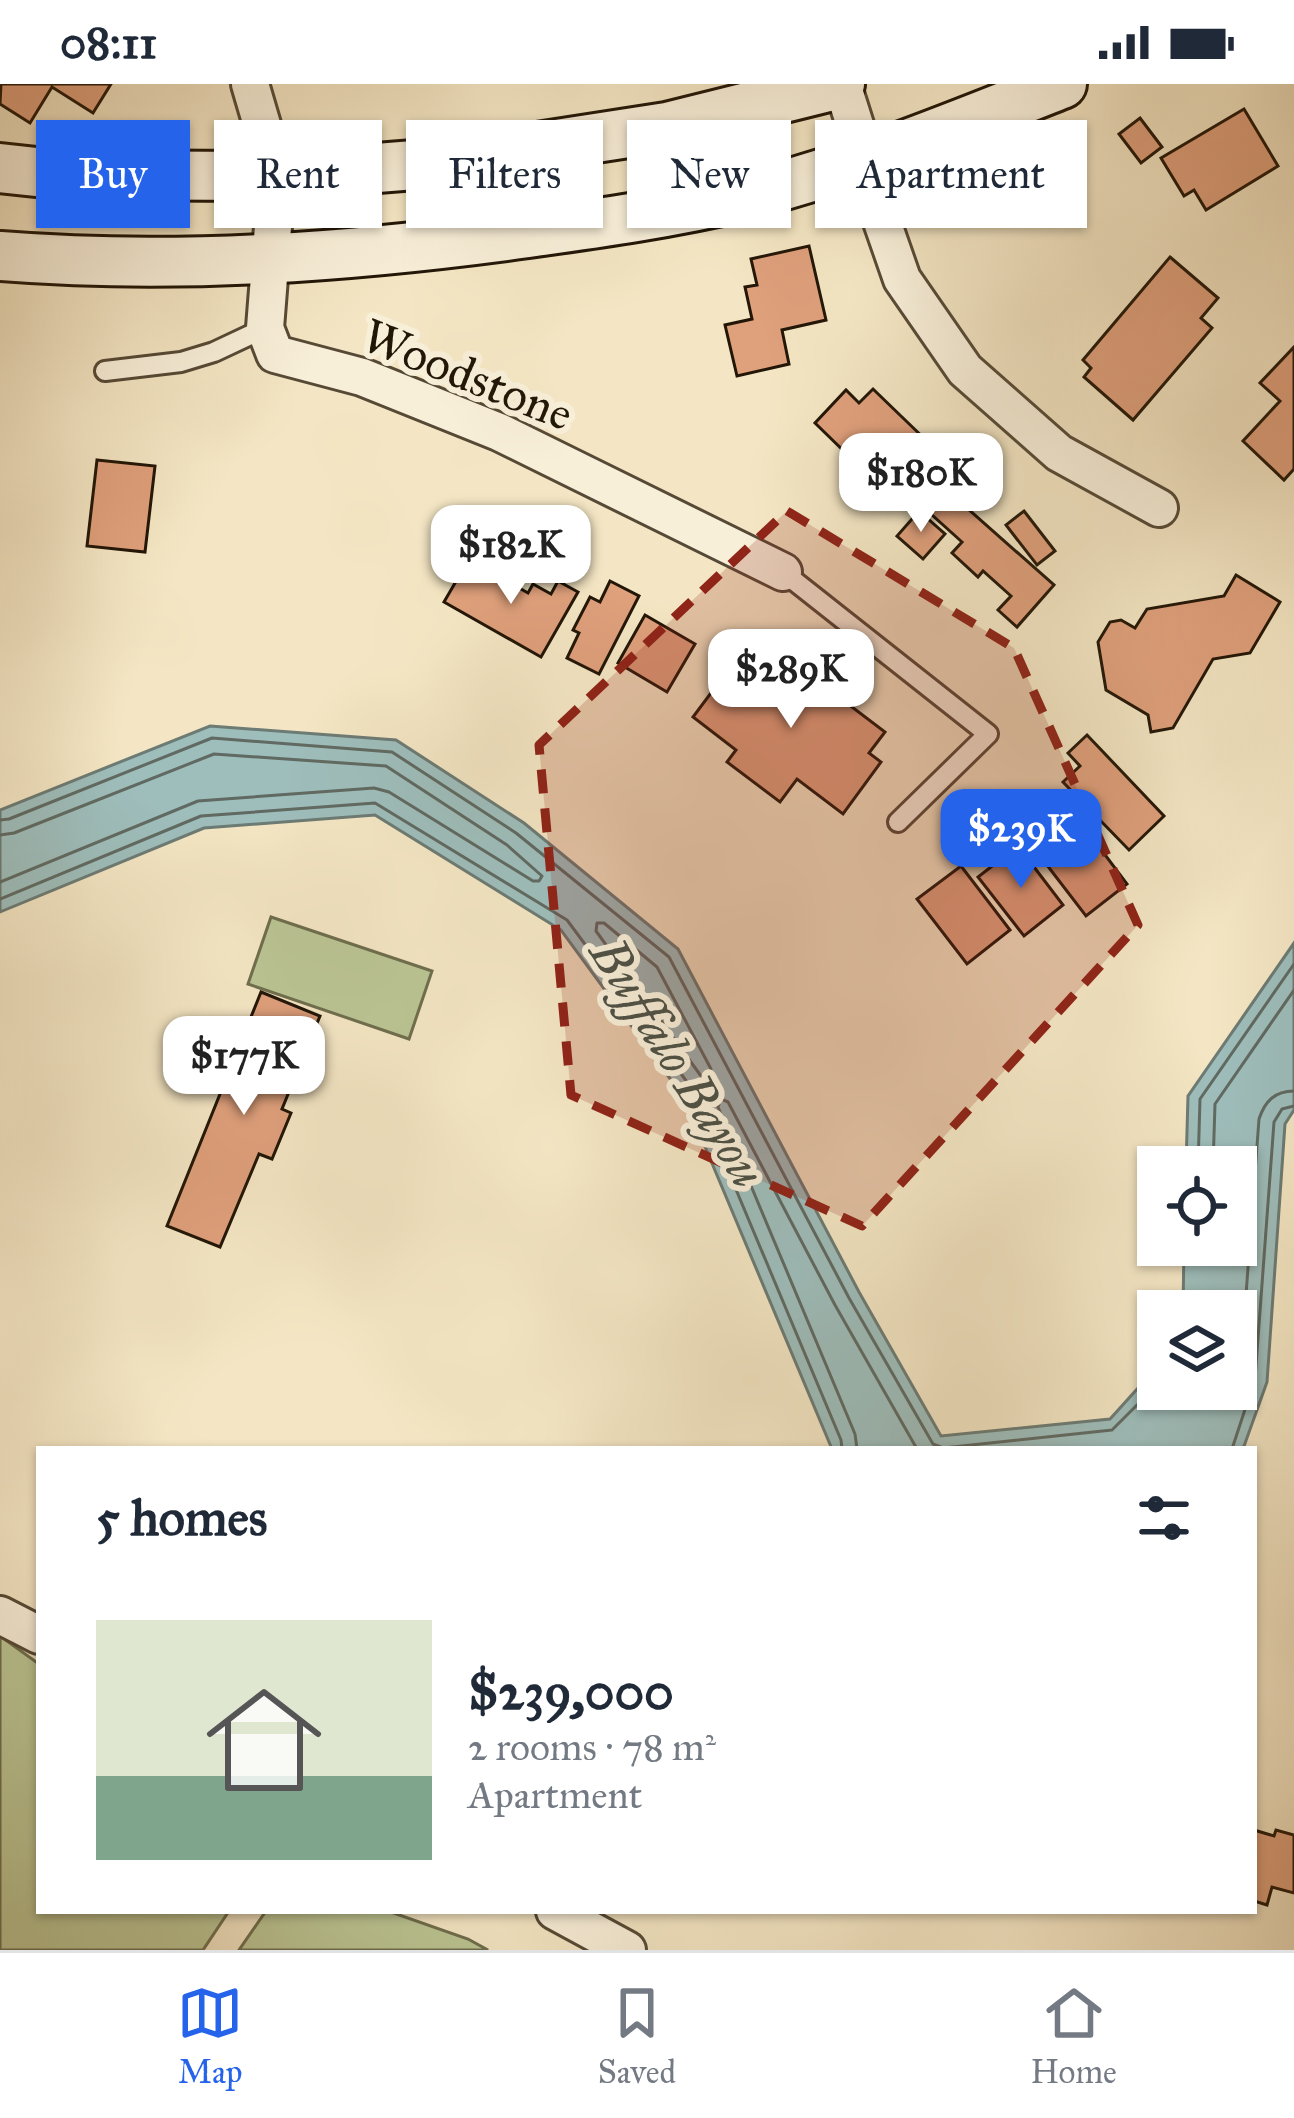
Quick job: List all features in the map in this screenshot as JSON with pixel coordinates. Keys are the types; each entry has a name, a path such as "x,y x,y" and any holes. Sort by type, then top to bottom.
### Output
{"main road":[{"path":"382,168 668,127 841,84"},
{"path":"969,120 1062,84"},
{"path":"0,168 64,175 214,176"},
{"path":"0,256 272,260 466,241 651,215 815,175"}],"street":[{"path":"250,84 261,120"},
{"path":"841,84 853,120"},
{"path":"265,328 274,228"},
{"path":"884,228 902,278 965,370 1059,453 1159,508"},
{"name":"Woodstone","path":"265,328 275,354 362,377 499,432 783,572"},
{"path":"0,1615 36,1633"},
{"path":"561,1914 627,1950"}],"lane":[{"path":"105,371 181,362 265,328"},
{"path":"783,572 988,734 898,822"}],"highlighted area":[{"path":"787,511 1014,648 1138,925 862,1226 571,1095 539,745"}],"green space":[{"path":"271,917 432,971 409,1039 248,984"},
{"path":"0,1636 36,1662 36,1914 227,1914 203,1950 0,1950"},
{"path":"264,1914 397,1914 488,1950 239,1950"}],"water":[{"name":"Buffalo Bayou","path":"210,726 396,740 524,823 678,949 859,1292 941,1436 1110,1419 1137,1389 1137,1410 1257,1410 1244,1446 831,1446 685,1099 561,930 375,815 204,828 0,912 0,810"},
{"path":"1294,943 1294,1110 1285,1124 1267,1382 1257,1410 1257,1290 1183,1290 1184,1266 1257,1266 1257,1146 1187,1146 1188,1096"}],"building":[{"path":"1,84 111,84 93,113 52,87 30,123 0,104"},
{"path":"1244,109 1278,166 1206,210 1194,190 1184,196 1161,158"},
{"path":"1140,118 1162,147 1141,163 1119,134"},
{"path":"809,246 826,320 782,330 789,364 737,376 725,325 752,319 745,287 757,285 751,259"},
{"path":"1170,257 1218,298 1201,318 1212,328 1133,420 1084,377 1091,368 1083,360"},
{"path":"1294,347 1294,469 1284,480 1243,441 1280,401 1260,383"},
{"path":"873,389 932,446 887,493 815,423 846,390 859,403"},
{"path":"97,460 155,466 145,552 87,546"},
{"path":"941,485 1054,585 1017,627 998,610 1011,596 983,571 978,577 952,553 962,542 922,506"},
{"path":"919,511 945,534 923,559 897,536"},
{"path":"1024,511 1055,551 1037,565 1006,525"},
{"path":"469,559 528,593 533,584 551,594 558,581 578,592 541,657 444,602"},
{"path":"1236,575 1280,602 1250,653 1213,659 1173,728 1151,732 1148,715 1106,690 1098,642 1110,622 1121,620 1135,628 1147,609 1224,596"},
{"path":"610,581 639,596 599,674 567,658 579,633 573,630 590,597 600,602"},
{"path":"645,615 695,644 667,692 618,663"},
{"path":"773,647 885,732 869,753 881,762 843,814 797,779 780,802 727,762 736,750 693,717 740,654 758,667"},
{"path":"1087,735 1164,816 1129,850 1063,782 1080,766 1068,753"},
{"path":"1063,799 1127,884 1086,916 1030,843 1049,829 1040,817"},
{"path":"1018,846 1063,905 1024,936 978,877"},
{"path":"961,866 1010,930 967,964 917,899"},
{"path":"261,992 320,1016 282,1109 291,1113 272,1159 259,1154 220,1247 167,1226"},
{"path":"1276,1830 1294,1835 1294,1893 1272,1887 1267,1905 1257,1902 1257,1831 1274,1836"}]}
